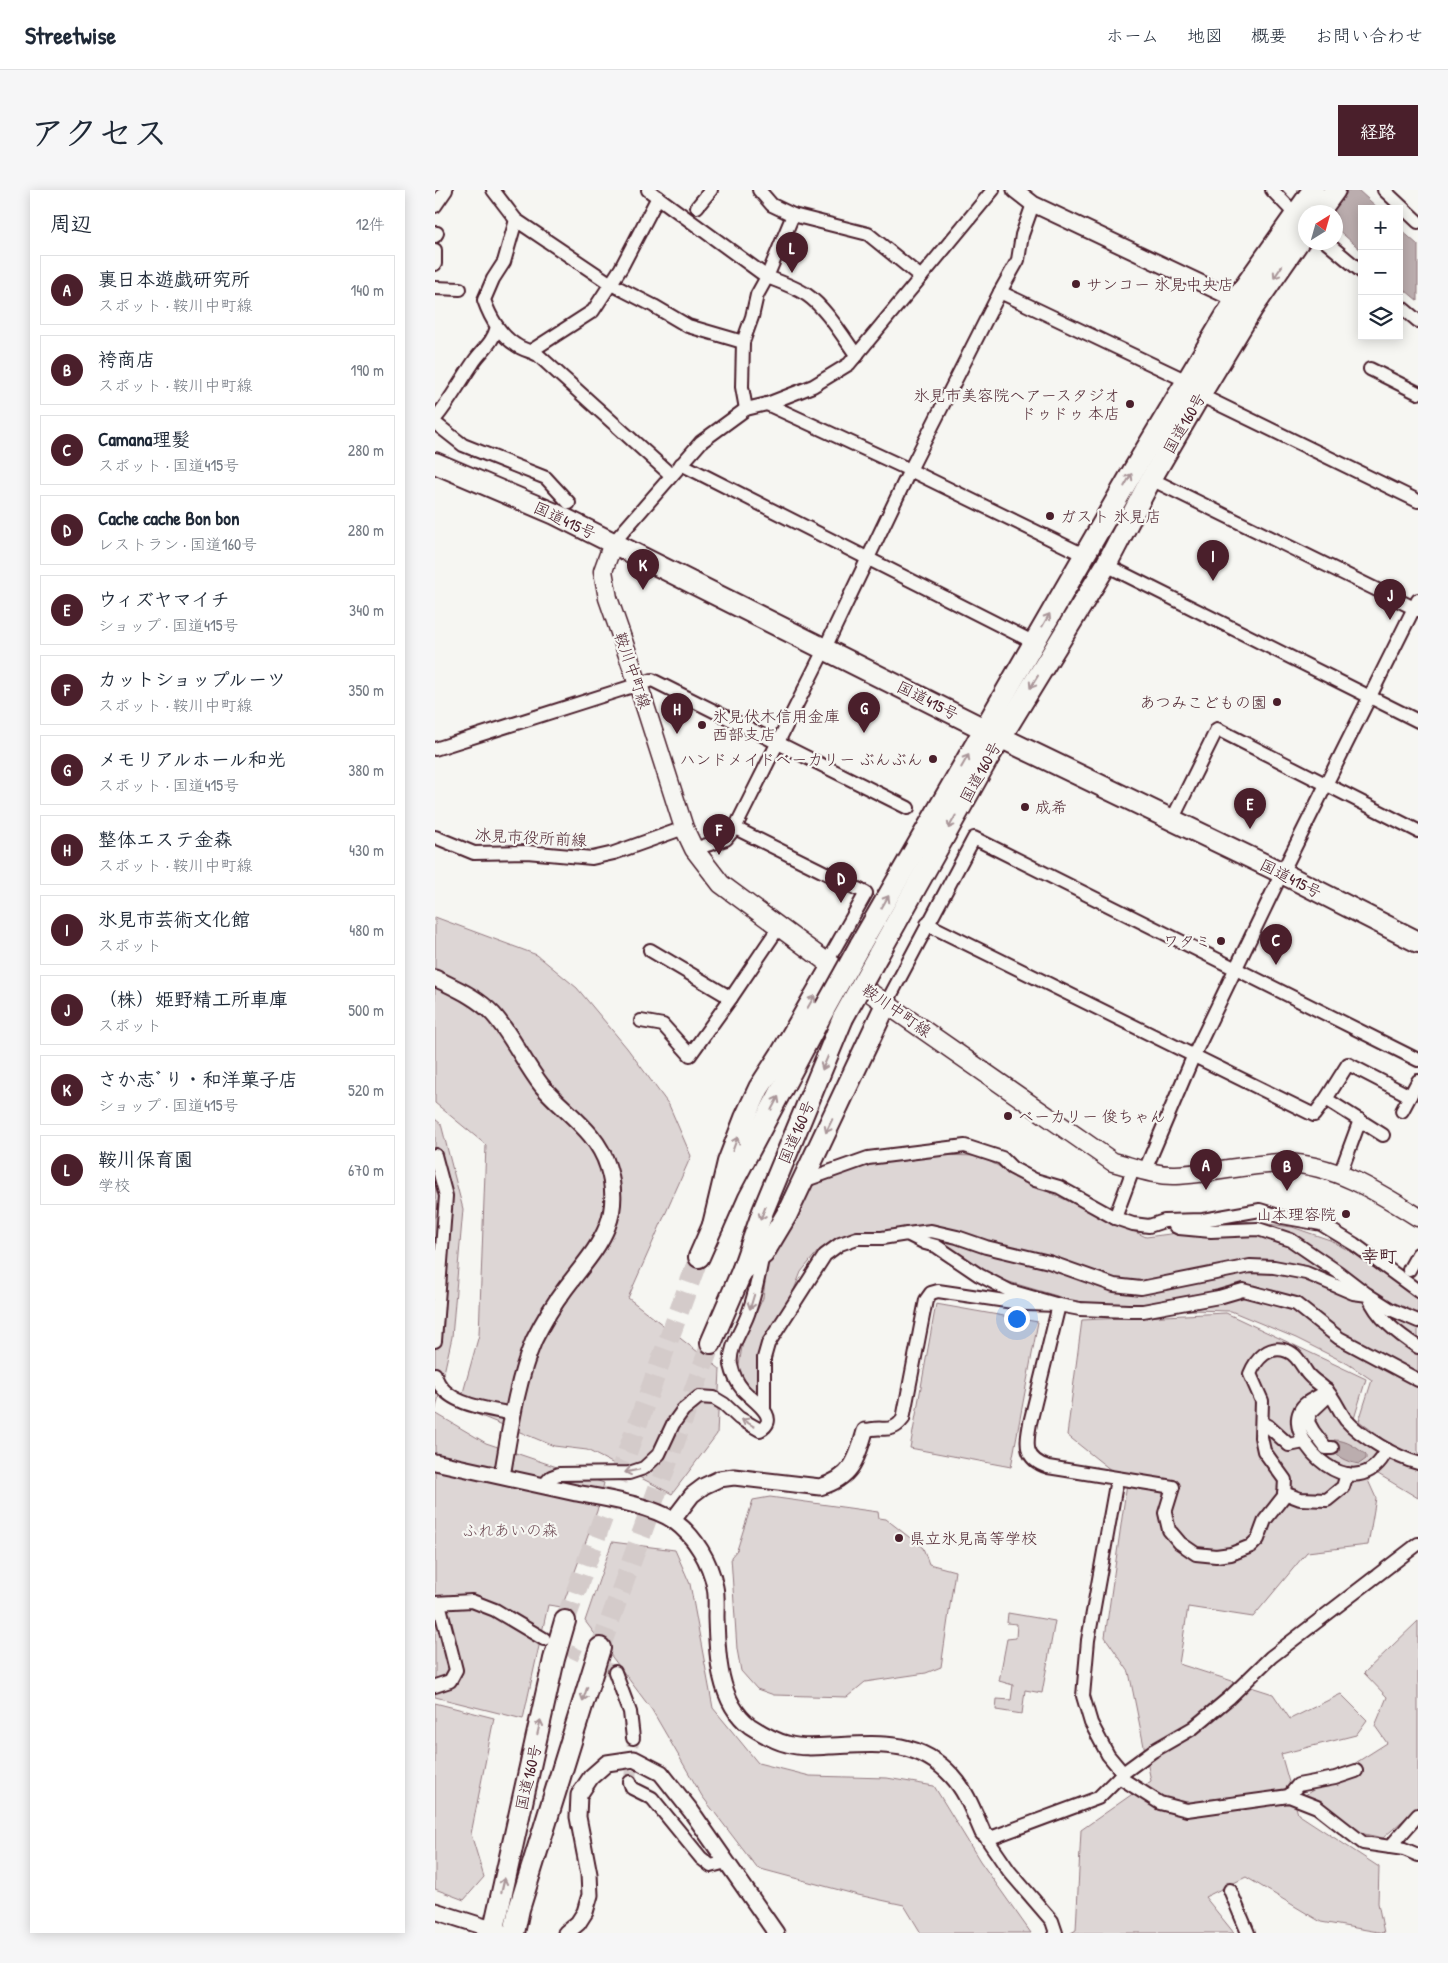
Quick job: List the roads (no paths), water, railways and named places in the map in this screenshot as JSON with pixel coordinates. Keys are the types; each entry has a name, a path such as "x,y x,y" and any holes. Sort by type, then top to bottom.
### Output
{"highway":[{"name":"国道160号","path":"1308,205 1313,190"},
{"path":"1324,205 1335,190"},
{"name":"国道160号","path":"711,1342 742,1271 763,1211 843,1018 879,955 992,732 1033,642 1084,555 1194,388 1244,304 1298,227"},
{"name":"国道160号","path":"699,1257 729,1189 825,1008 861,945 992,732 1106,565 1151,479 1194,388"},
{"name":"国道415号","path":"435,463 555,514 1418,942"},
{"path":"713,1225 728,1162 745,1118 759,1088 781,1054 830,964"},
{"path":"742,1271 763,1254 787,1214 887,1002"},
{"name":"国道160号","path":"496,1932 554,1659 565,1621"},
{"name":"国道160号","path":"515,1933 519,1908 600,1648"}],"main road":[{"name":"鞍川中町線","path":"613,544 603,571 608,598 639,684 684,828 694,849 721,884 830,964 887,1002 1113,1162 1174,1176 1258,1165 1286,1163 1308,1166 1340,1174 1378,1192 1418,1216"}],"street":[{"path":"435,206 446,190"},
{"path":"493,190 516,220 611,284 688,326 743,342"},
{"path":"502,201 510,190"},
{"path":"697,207 711,190"},
{"path":"759,190 772,205 793,215 868,234 921,276"},
{"path":"613,544 701,442 746,409 767,404 813,386 849,364 993,190"},
{"path":"1015,190 1033,204 1244,304"},
{"path":"1272,190 1298,220"},
{"path":"1384,190 1418,222"},
{"path":"531,351 593,311 636,241 653,194 767,277 790,285 809,296 832,320 857,356"},
{"path":"694,849 726,839 735,828 825,648 910,470 1018,260 1022,235 1033,204"},
{"path":"746,409 742,387 743,342 757,295 767,277 793,215"},
{"path":"516,220 504,262 493,279 484,300 489,315 497,327 516,346 531,351 671,475"},
{"path":"435,250 435,264"},
{"path":"1336,250 1358,269"},
{"path":"435,288 460,289"},
{"path":"1000,292 1418,502"},
{"path":"1403,308 1418,321"},
{"path":"435,419 456,390 474,360 484,351 495,335 497,327"},
{"path":"1370,369 1418,393"},
{"path":"767,404 910,470 1084,555"},
{"path":"435,423 463,445 546,478 569,503"},
{"path":"681,464 1033,642"},
{"path":"1115,1218 1282,873 1417,606 1151,479"},
{"path":"1106,565 1418,721"},
{"path":"435,749 652,680 908,808"},
{"path":"1172,820 1217,729 1418,831"},
{"name":"冰見市役所前線","path":"435,837 474,852 544,853 592,858 614,853 684,828"},
{"path":"735,828 866,893 830,964"},
{"path":"887,1002 974,838 1418,1060"},
{"path":"927,924 1193,1057 1314,1115 1348,1064 1410,1096"},
{"path":"641,1021 663,1025 690,1055 779,927"},
{"path":"650,950 731,998"},
{"path":"435,978 472,997 492,1014 534,1076 550,1095 595,1140 608,1166 613,1191 612,1213 606,1232 595,1252 548,1314 535,1340 523,1372 502,1476"},
{"path":"1402,1111 1418,1081"},
{"path":"1326,1099 1383,1135"},
{"path":"1340,1174 1360,1120"},
{"path":"803,1181 868,1158 965,1146 1002,1158 1012,1168 1035,1180 1059,1188 1115,1218 1133,1224 1149,1226 1164,1221 1203,1220 1260,1210 1282,1217 1321,1224 1354,1244 1418,1291"},
{"path":"435,1155 446,1196 435,1341"},
{"path":"1164,1221 1179,1228 1211,1231 1258,1229 1291,1240 1338,1272 1368,1296 1390,1309 1418,1321"},
{"path":"764,1410 764,1358 768,1344 825,1255 840,1244 857,1238 882,1238 931,1231 1049,1262 1114,1285 1141,1288 1250,1266 1274,1267 1306,1273 1353,1293 1368,1296"},
{"path":"907,1234 936,1246 979,1274 1010,1291 1080,1309 1143,1311 1219,1297 1243,1290 1296,1304 1339,1338 1418,1380"},
{"path":"543,1486 551,1477 559,1474 629,1473 644,1468 659,1454 673,1424 683,1410 699,1397 714,1398 724,1404 739,1418 760,1430 765,1427 768,1422 768,1416 742,1389 734,1376 731,1363 733,1348 749,1313 758,1283 763,1254"},
{"path":"1409,1270 1418,1254"},
{"path":"673,1520 692,1495 704,1486 719,1479 734,1477 819,1487 830,1484 843,1476 852,1468 865,1431 874,1428 886,1430 897,1427 903,1419 926,1300 931,1293 938,1292 1026,1304 1059,1305"},
{"path":"1368,1296 1373,1308 1386,1322 1418,1347"},
{"path":"1059,1305 1030,1423 1026,1443 1029,1454 1040,1465 1048,1468 1173,1487 1165,1513 1169,1530 1180,1544 1197,1554 1216,1556 1231,1554 1251,1546 1258,1538 1265,1520 1284,1496 1285,1480 1264,1451 1261,1437 1262,1401 1250,1374 1255,1361 1268,1351 1281,1349 1289,1351 1298,1359 1316,1382 1328,1392 1347,1421 1373,1442 1407,1460 1418,1463"},
{"path":"435,1374 444,1389 456,1399 468,1405 514,1414"},
{"path":"1328,1392 1301,1409 1298,1416 1298,1425 1304,1442 1320,1460 1347,1474 1357,1476 1376,1468 1387,1450"},
{"path":"1328,1392 1310,1414 1308,1422 1326,1448 1332,1448"},
{"path":"1262,1423 1289,1445 1304,1442"},
{"path":"435,1462 653,1511 673,1520 691,1536 703,1554 715,1587 717,1652 724,1684 732,1705 748,1724 767,1736 788,1745 810,1747 879,1743 909,1748 935,1761 953,1777 967,1798 983,1833 1009,1870 1052,1921 1056,1933"},
{"path":"1284,1493 1301,1499 1327,1500 1343,1487 1347,1474"},
{"path":"1117,1479 1088,1640 1083,1696 1091,1723 1121,1775 1160,1803 1187,1810 1289,1796 1317,1807 1363,1843 1403,1849 1418,1855"},
{"path":"983,1833 993,1837 1098,1798 1121,1775 1153,1751 1193,1728 1229,1698 1271,1657 1418,1544"},
{"path":"435,1686 450,1681 456,1670 437,1603 472,1601 495,1610 544,1639"},
{"path":"615,1672 630,1712 633,1738"},
{"path":"566,1933 578,1923 585,1912 590,1895 589,1874 578,1817 579,1795 591,1777 607,1764 634,1759 661,1773 691,1811 776,1933"},
{"path":"1289,1796 1298,1785 1335,1778 1356,1771"},
{"path":"630,1782 633,1788 652,1798 701,1858 711,1866 726,1862"},
{"path":"1390,1847 1418,1815"},
{"path":"1230,1890 1249,1933"},
{"path":"435,1911 496,1932"}],"tunnel":[{"path":"565,1621 699,1257"},
{"path":"600,1648 711,1343"},
{"path":"553,1643 615,1672"},
{"path":"630,1782 633,1738"}],"place":[{"name":"鞍川保育園","path":"792,273"},
{"name":"サンコー 氷見中央店","path":"1076,284"},
{"name":"氷見市美容院ヘアースタジオ ドゥドゥ 本店","path":"1130,404"},
{"name":"ガスト 氷見店","path":"1050,516"},
{"name":"氷見市芸術文化館","path":"1213,581"},
{"name":"さか志ﾞり・和洋菓子店","path":"643,590"},
{"name":"（株）姫野精工所車庫","path":"1390,620"},
{"name":"あつみこどもの園","path":"1277,702"},
{"name":"氷見伏木信用金庫 西部支店","path":"702,725"},
{"name":"メモリアルホール和光","path":"864,733"},
{"name":"整体エステ金森","path":"677,734"},
{"name":"ハンドメイドベーカリー ぶんぶん","path":"933,759"},
{"name":"成希","path":"1025,807"},
{"name":"ウィズヤマイチ","path":"1250,829"},
{"name":"カットショップルーツ","path":"719,855"},
{"name":"Cache cache Bon bon","path":"841,903"},
{"name":"ワタミ","path":"1221,941"},
{"name":"Camana理髮","path":"1276,965"},
{"name":"ベーカリー 俊ちゃん","path":"1008,1116"},
{"name":"裏日本遊戯研究所","path":"1206,1190"},
{"name":"袴商店","path":"1287,1191"},
{"name":"山本理容院","path":"1346,1214"},
{"name":"県立氷見高等学校","path":"899,1538"}],"district":[{"name":"幸町","path":"1379,1256"}],"park label":[{"name":"ふれあいの森","path":"510,1530"}]}
